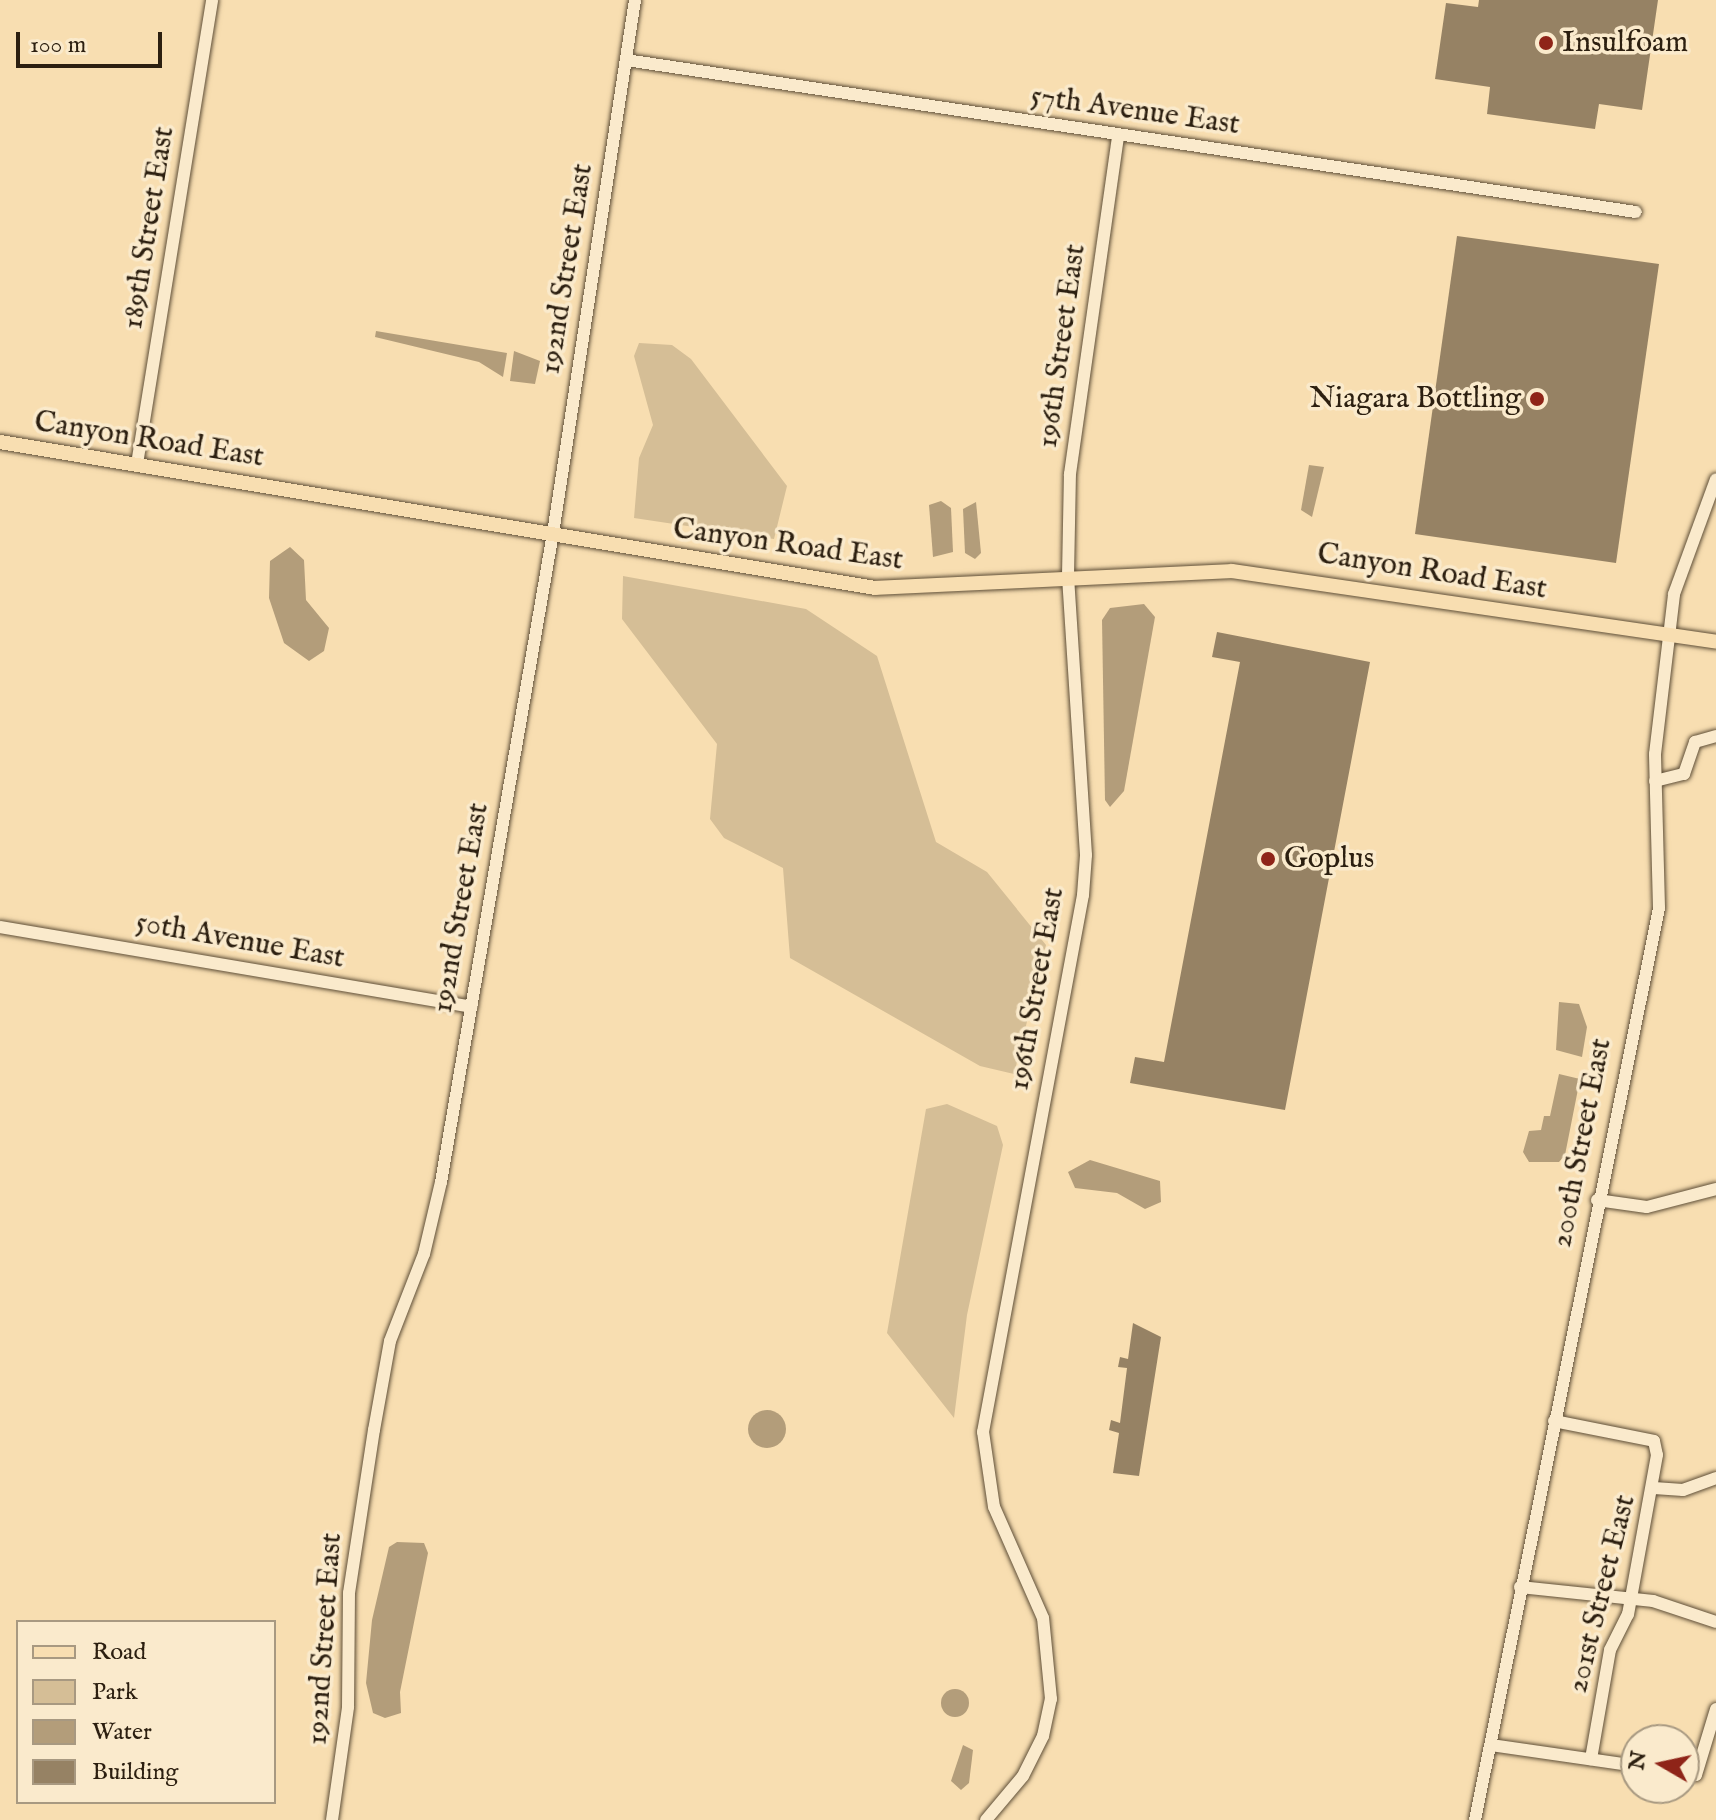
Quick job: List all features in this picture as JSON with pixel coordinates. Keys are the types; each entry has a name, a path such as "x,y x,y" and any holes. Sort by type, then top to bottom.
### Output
{"main road":[{"name":"Canyon Road East","path":"0,442 875,588 944,589 1068,576 1179,570 1285,575 1716,642"}],"street":[{"name":"189th Street East","path":"137,464 212,0"},
{"name":"192nd Street East","path":"332,1820 348,1707 349,1593 374,1430 395,1322 435,1215 553,533 635,0"},
{"name":"57th Avenue East","path":"626,60 1636,212"},
{"name":"196th Street East","path":"986,1820 1023,1776 1043,1736 1051,1699 1043,1618 994,1507 983,1432 1083,895 1086,855 1068,576 1075,430 1118,135"},
{"name":"200th Street East","path":"1475,1820 1597,1200 1659,908 1655,781 1668,635 1686,547 1716,479"},
{"path":"1655,781 1684,774 1695,742 1716,736"},
{"name":"50th Avenue East","path":"0,927 471,1007"},
{"path":"1597,1200 1647,1207 1716,1189"},
{"name":"201st Street East","path":"1554,1421 1654,1441 1654,1488 1631,1597 1610,1650 1591,1759"},
{"path":"1654,1488 1683,1490 1716,1478"},
{"path":"1520,1587 1631,1597 1716,1622"},
{"path":"1700,1749 1716,1709"},
{"path":"1491,1745 1620,1764"}],"green space":[{"path":"639,343 672,345 691,359 787,486 774,539 634,518 639,458 653,425 634,356"},
{"path":"623,576 806,609 877,656 936,842 987,872 1046,945 1014,1074 980,1066 790,958 783,868 724,838 710,819 717,744 622,619"},
{"path":"947,1104 997,1126 1003,1145 967,1315 954,1418 887,1333 926,1109"}],"water":[{"path":"376,331 507,353 503,377 479,362 375,337"},
{"path":"514,351 540,361 535,384 510,381"},
{"path":"1309,465 1324,467 1312,517 1301,510"},
{"path":"941,501 951,508 953,552 933,557 929,505"},
{"path":"976,502 981,553 975,559 965,553 963,509"},
{"path":"290,547 304,560 306,600 329,628 324,651 309,661 284,643 269,598 270,561"},
{"path":"1144,604 1155,617 1124,791 1110,807 1105,800 1102,620 1110,608"},
{"path":"1559,1002 1579,1004 1587,1027 1582,1057 1556,1050"},
{"path":"1559,1074 1580,1079 1565,1155 1559,1162 1529,1162 1523,1152 1529,1131 1541,1130 1544,1116 1550,1116"},
{"path":"1090,1160 1160,1181 1161,1202 1145,1209 1117,1193 1075,1188 1068,1172"},
{"path":"767,1410 780,1416 786,1429 780,1442 767,1448 754,1442 748,1429 754,1416"},
{"path":"397,1542 424,1543 428,1553 400,1692 401,1713 385,1718 373,1713 366,1683 372,1620 389,1547"},
{"path":"955,1689 965,1693 969,1703 965,1713 955,1717 945,1713 941,1703 945,1693"},
{"path":"963,1745 973,1750 969,1783 961,1790 951,1781"}],"building":[{"name":"Insulfoam","path":"1479,0 1658,0 1642,110 1599,104 1595,129 1487,114 1490,87 1435,79 1446,3 1478,7"},
{"name":"Niagara Bottling","path":"1457,236 1659,264 1616,563 1415,534"},
{"name":"Goplus","path":"1217,632 1370,662 1285,1110 1130,1083 1135,1057 1164,1062 1240,662 1212,657"},
{"path":"1133,1323 1161,1337 1139,1476 1113,1473 1119,1433 1109,1430 1111,1420 1120,1423 1127,1368 1118,1367 1120,1357 1128,1359"}],"place":[{"name":"Insulfoam","path":"1546,43"},
{"name":"Niagara Bottling","path":"1537,399"},
{"name":"Goplus","path":"1268,859"}]}
